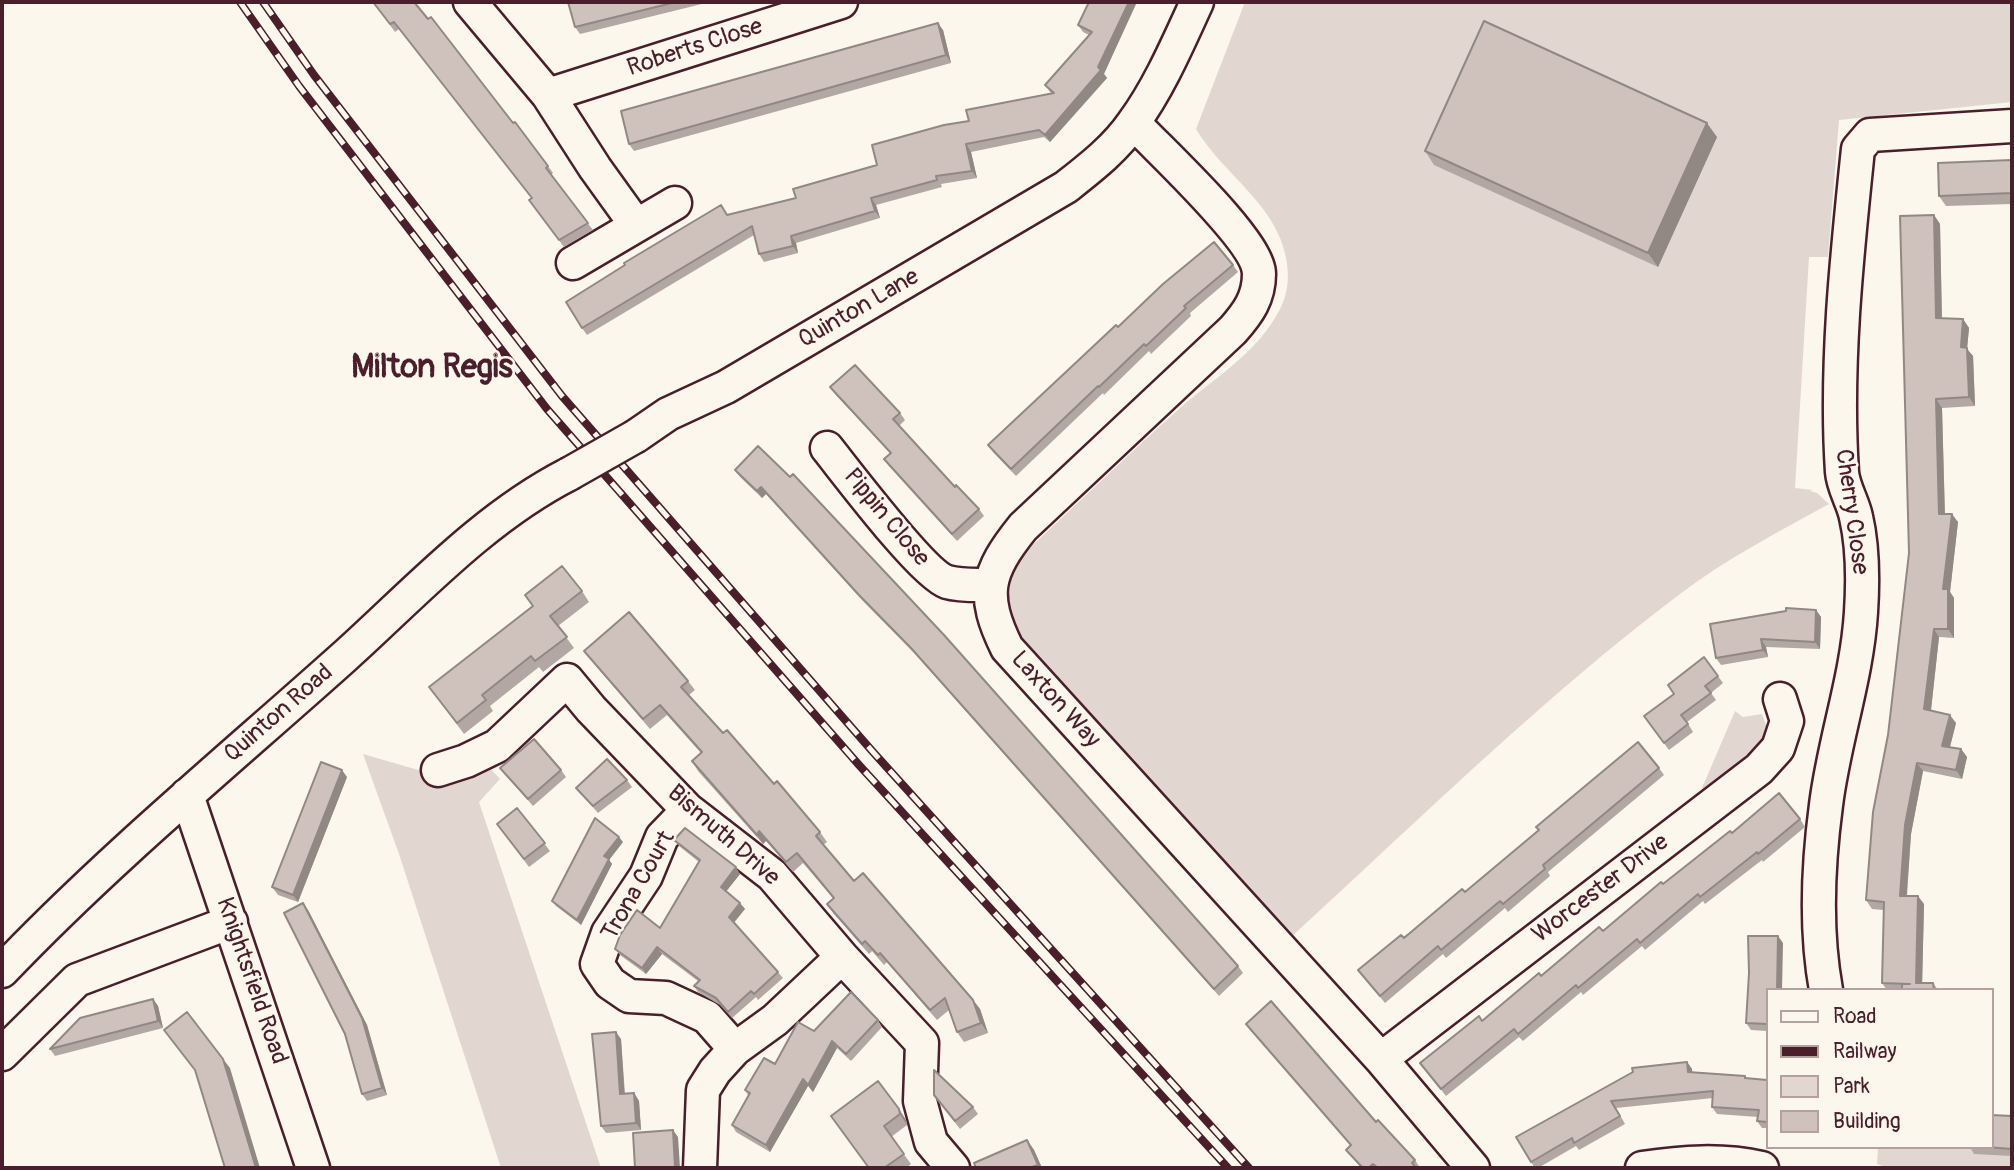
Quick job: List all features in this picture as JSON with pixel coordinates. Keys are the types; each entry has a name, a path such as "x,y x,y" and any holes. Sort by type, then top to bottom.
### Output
{"street":[{"path":"470,2 548,95 636,225"},
{"name":"Roberts Close","path":"548,95 841,2"},
{"name":"Quinton Lane","path":"569,474 636,436 668,414 726,387 1066,187 1102,158 1134,123 1175,52 1197,2"},
{"name":"Laxton Way","path":"1134,123 1231,222 1259,271 1256,299 1233,330 1023,527 997,564 990,598 994,620 1007,648 1381,1059 1473,1168"},
{"name":"Cherry Close","path":"1826,988 1820,958 1819,922 1826,804 1854,673 1861,612 1861,555 1856,516 1842,476 1840,425 1846,266 1858,149 1870,135 2012,126"},
{"path":"573,263 675,203"},
{"name":"Pippin Close","path":"828,447 916,556 937,576 946,582 991,585"},
{"name":"Quinton Road","path":"2,971 187,795 428,579 492,525 549,484 569,474"},
{"name":"Bismuth Drive","path":"438,770 466,761 497,746 567,680 591,709 688,810 772,875 842,957 922,1043 920,1101 932,1142 953,1168"},
{"name":"Worcester Drive","path":"1381,1059 1759,769 1779,748 1787,721 1780,699"},
{"name":"Knightsfield Road","path":"187,795 313,1168"},
{"name":"Trona Court","path":"688,810 663,837 646,876 608,933 597,964 610,983 629,996 666,998 707,1017 735,1049"},
{"path":"2,1054 77,980 231,922"},
{"path":"701,1168 703,1090 735,1049 775,1020 842,957"},
{"path":"1642,1168 1685,1161 1762,1168"}],"green space":[{"path":"1245,2 2012,2 2012,102 1839,120 1828,257 1809,257 1795,488 1813,490 1810,491 1817,493 1829,504 1716,569 1629,634 1481,761 1291,937 1019,642 1007,609 1011,580 1023,554 1179,409 1248,352 1271,325 1284,300 1288,282 1287,265 1280,238 1263,208 1216,156 1196,129"},
{"path":"1735,711 1743,717 1762,714 1770,736 1769,746 1709,796 1702,788"},
{"path":"363,754 439,776 487,765 500,779 479,802 601,1168 501,1168 399,854"},
{"path":"1878,1149 1983,1149 2012,1156 2012,1168 1889,1168 1877,1164"}],"building":[{"path":"373,2 414,2 428,19 431,17 513,123 515,122 588,223 559,240 529,200 532,198 394,22 390,24"},
{"path":"568,2 676,2 575,27"},
{"path":"1089,2 1129,2 1098,67 1101,70 1045,135 1039,130 966,144 972,171 936,176 937,180 871,198 875,211 791,236 793,246 759,254 752,226 582,328 566,302 625,265 624,263 721,205 727,215 796,198 793,189 877,165 872,145 944,125 969,121 966,110 1054,93 1045,85 1092,32 1078,25"},
{"path":"1484,21 1707,123 1648,253 1425,151"},
{"path":"938,23 946,55 629,144 621,111"},
{"path":"2012,160 2012,193 1939,196 1938,163"},
{"path":"1934,215 1936,318 1963,319 1961,347 1967,348 1969,397 1936,399 1939,514 1952,514 1943,589 1948,589 1948,629 1934,629 1924,709 1950,715 1942,746 1961,749 1956,770 1917,763 1905,825 1900,896 1918,896 1916,983 1933,983 1934,988 1902,988 1902,984 1910,984 1882,983 1884,902 1866,900 1873,812 1888,735 1909,553 1900,216"},
{"path":"1214,242 1233,265 1184,306 1186,308 1146,346 1144,344 1011,469 988,445 1116,325 1118,327 1163,284"},
{"path":"855,365 900,413 893,419 955,487 956,485 979,509 952,534 884,459 891,453 830,387"},
{"path":"758,446 790,477 793,474 944,635 1238,966 1214,989 911,648 761,487 757,491 735,470"},
{"path":"562,566 582,591 550,616 567,637 535,661 531,656 482,695 486,700 457,723 429,687 533,606 525,595"},
{"path":"1786,608 1816,610 1815,642 1761,639 1763,650 1716,658 1710,624 1786,611"},
{"path":"629,612 688,681 681,687 723,733 727,730 774,784 777,781 820,832 816,836 854,881 863,873 973,1000 981,1023 957,1032 945,998 930,1010 880,953 878,955 865,941 862,944 827,904 834,898 797,853 786,862 759,831 757,835 692,761 702,752 660,705 643,719 584,651"},
{"path":"1704,657 1718,676 1705,686 1711,693 1681,715 1688,724 1664,743 1644,716 1674,694 1668,685"},
{"path":"534,739 561,770 528,799 500,768"},
{"path":"1638,742 1659,768 1543,865 1545,869 1503,904 1500,901 1441,950 1438,946 1380,996 1358,970 1401,935 1404,938 1462,889 1465,892 1539,830 1536,827"},
{"path":"607,759 627,780 593,806 576,788"},
{"path":"321,762 342,770 293,895 272,887"},
{"path":"1779,793 1800,819 1700,897 1698,894 1640,943 1637,939 1578,988 1576,985 1518,1034 1514,1029 1441,1089 1420,1063 1479,1016 1482,1021 1599,927 1603,931 1661,882 1663,884 1730,831 1732,833"},
{"path":"517,808 545,843 524,859 497,824"},
{"path":"595,818 619,837 604,856 609,859 577,920 552,901"},
{"path":"685,828 736,867 721,887 740,903 729,917 778,972 754,994 751,991 728,1012 716,998 694,986 700,980 657,947 642,968 615,949 620,935 637,910 660,928 700,860 674,840"},
{"path":"303,903 362,1018 382,1088 362,1094 345,1034 284,913"},
{"path":"1748,936 1778,936 1777,988 1766,988 1766,1024 1746,1023"},
{"path":"851,992 878,1020 846,1054 832,1041 808,1085 803,1079 766,1145 732,1125 750,1093 745,1090 764,1058 775,1064 798,1022 814,1031"},
{"path":"153,999 158,1021 50,1049 80,1018"},
{"path":"1271,1001 1376,1122 1378,1120 1415,1160 1412,1163 1416,1168 1378,1168 1373,1164 1363,1168 1346,1150 1351,1145 1246,1024"},
{"path":"187,1012 223,1059 256,1168 225,1168 195,1070 164,1030"},
{"path":"616,1032 620,1094 634,1093 636,1123 601,1126 592,1034"},
{"path":"1687,1062 1688,1072 1766,1080 1766,1122 1757,1121 1759,1110 1712,1107 1713,1091 1611,1101 1620,1116 1574,1143 1572,1138 1531,1162 1516,1137 1633,1072 1632,1068"},
{"path":"934,1070 973,1107 955,1121 934,1095"},
{"path":"878,1081 899,1109 900,1114 884,1126 904,1154 884,1168 869,1168 831,1116"},
{"path":"1993,1115 2012,1116 2012,1149 1993,1148"},
{"path":"673,1130 675,1168 635,1168 633,1133"},
{"path":"1027,1140 1038,1165 1029,1168 976,1168 974,1163"}],"railway":[{"path":"240,2 299,86 547,409 859,765 1228,1168"},
{"path":"263,2 314,75 562,396 873,752 1249,1168"}],"district":[{"name":"Milton Regis","path":"432,369"}]}
